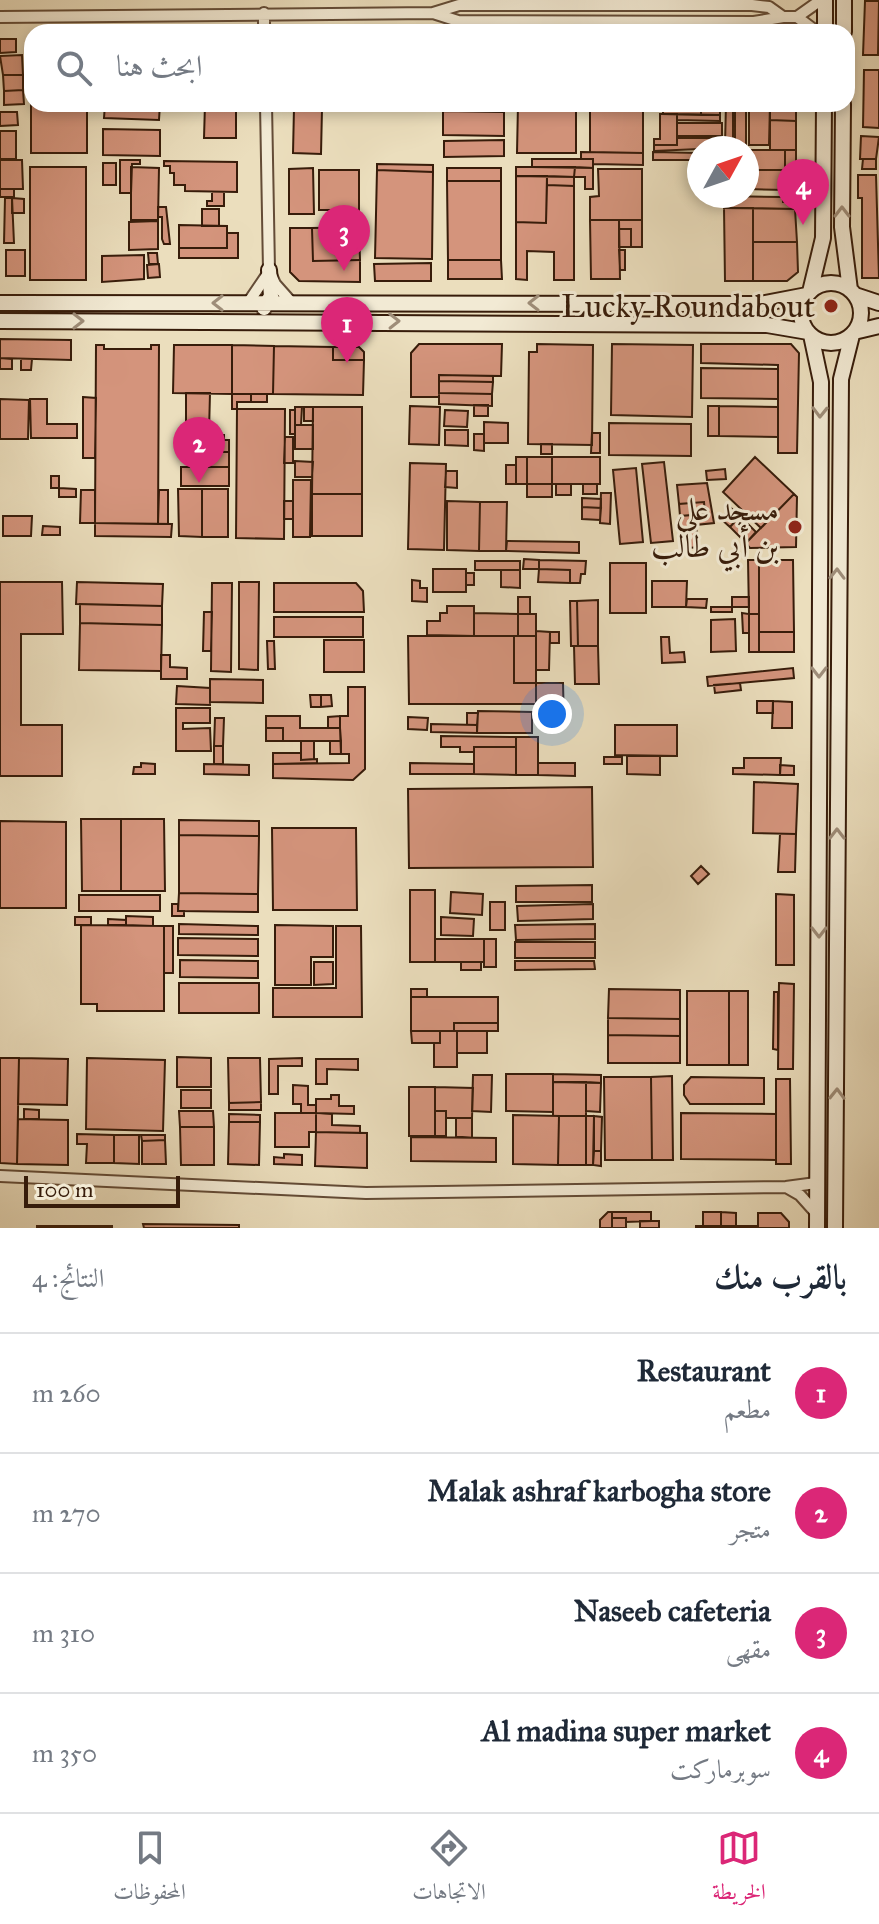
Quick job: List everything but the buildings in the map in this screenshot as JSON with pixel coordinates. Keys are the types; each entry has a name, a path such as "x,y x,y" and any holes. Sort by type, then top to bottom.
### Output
{"main road":[{"path":"823,0 824,24"},
{"path":"844,0 844,24"},
{"path":"817,1221 820,1120 821,382 801,314 823,238 824,112"},
{"path":"833,1228 837,1160 840,393 843,361 861,314 853,292 842,227 843,112"},
{"path":"243,321 269,303 272,291 269,270"},
{"path":"0,303 760,304 808,293 825,284 879,303"},
{"path":"0,321 767,325 836,343 879,326"},
{"path":"820,1120 837,1160"},
{"path":"816,1183 825,1185 829,1192 833,1228"}],"street":[{"path":"433,13 458,21 764,22 797,17 823,0"},
{"path":"0,17 433,13 459,5 752,5 769,7 783,17"},
{"path":"264,13 264,24"},
{"path":"797,17 806,24"},
{"path":"266,112 269,270 275,284 291,302"},
{"path":"248,303 259,291 269,270"},
{"path":"0,1176 366,1193 786,1187 816,1183"},
{"path":"786,1187 800,1195 817,1221"}],"place":[{"name":"Al madina super market","path":"803,225"},
{"name":"Naseeb cafeteria","path":"344,271"},
{"name":"Lucky Roundabout","path":"831,306"},
{"name":"Restaurant","path":"347,363"},
{"name":"Malak ashraf karbogha store","path":"199,483"},
{"name":"مسجد علي بن أبي طالب","path":"795,527"}]}
